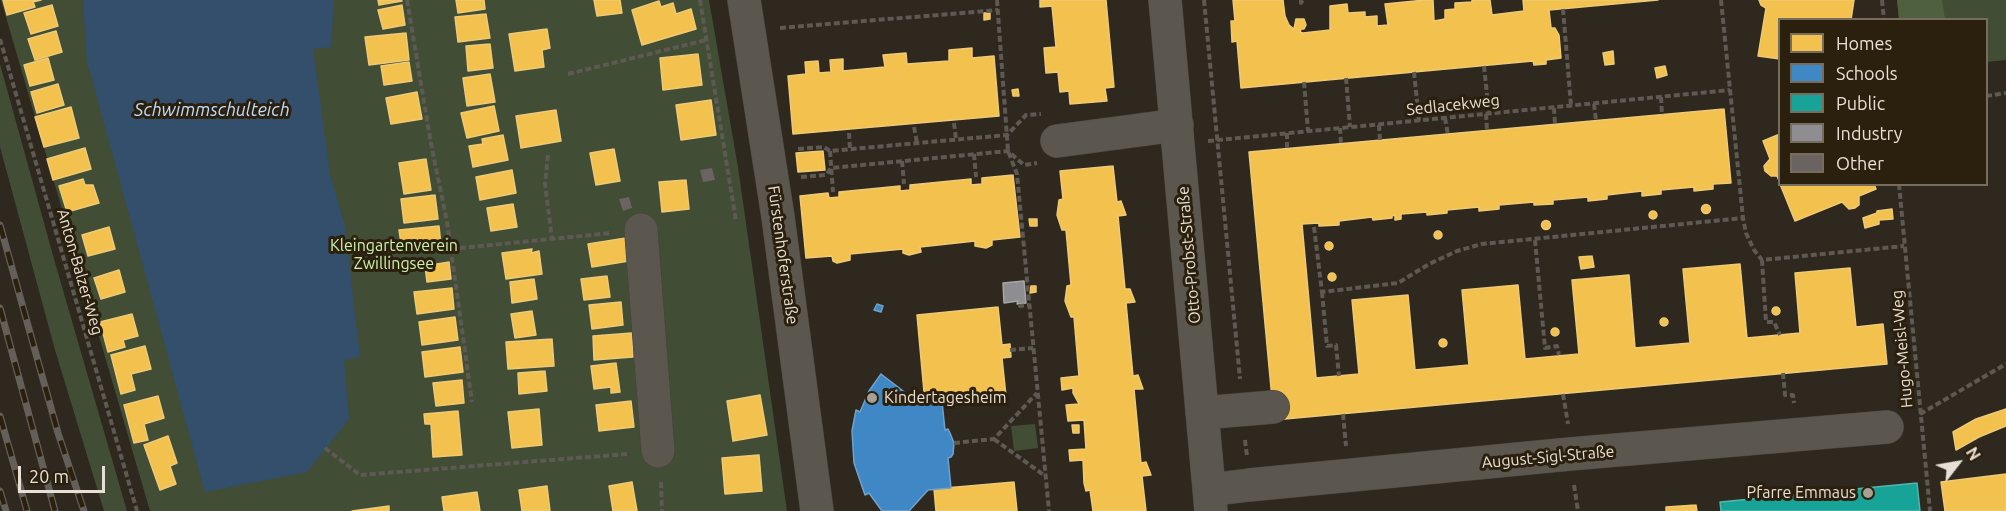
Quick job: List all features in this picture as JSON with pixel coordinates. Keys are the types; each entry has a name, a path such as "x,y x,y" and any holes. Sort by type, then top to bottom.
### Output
{"street":[{"name":"Fürstenhoferstraße","path":"744,0 778,217 817,511"},
{"name":"Otto-Probst-Straße","path":"1165,0 1210,501"},
{"path":"1051,139 1178,135"},
{"path":"641,230 658,451"},
{"path":"1202,413 1258,408"},
{"name":"August-Sigl-Straße","path":"1210,501 1249,485 1887,427"}],"path":[{"path":"407,0 451,249 472,402"},
{"path":"700,0 735,221"},
{"path":"997,0 1008,151 1017,174 1049,511"},
{"path":"1204,0 1218,140 1258,408 1249,485"},
{"path":"1721,0 1743,218 1746,233 1762,260 1766,322 1774,322 1779,335"},
{"path":"1882,0 1884,18"},
{"path":"1563,9 1571,106"},
{"path":"780,28 998,10"},
{"name":"Anton-Balzer-Weg","path":"0,39 137,511"},
{"path":"568,74 706,40"},
{"path":"1484,66 1487,131"},
{"path":"1414,72 1419,121"},
{"path":"1346,78 1350,127"},
{"path":"1304,82 1308,131"},
{"name":"Sedlacekweg","path":"1178,135 1218,140 1730,90"},
{"path":"1988,96 2006,93"},
{"path":"1661,97 1662,115"},
{"path":"1594,104 1596,121"},
{"path":"1554,108 1555,125"},
{"path":"824,147 830,151 1007,135 1026,115 1051,139 1024,165 1008,151 831,168 826,175"},
{"path":"1445,118 1448,135"},
{"path":"954,123 956,139"},
{"path":"1379,125 1380,141"},
{"path":"914,127 917,143"},
{"path":"1340,128 1341,144"},
{"path":"849,133 850,149"},
{"path":"1287,133 1287,150"},
{"path":"830,151 833,192"},
{"path":"548,154 544,183 552,239"},
{"path":"974,154 976,177"},
{"path":"902,161 904,184"},
{"name":"Hugo-Meisl-Weg","path":"1899,186 1930,511"},
{"path":"1322,292 1398,283 1429,264 1457,251 1482,244 1743,218"},
{"path":"1314,227 1327,346 1336,345 1339,376"},
{"path":"451,249 641,230"},
{"path":"1535,240 1545,348 1557,346 1558,355"},
{"path":"1762,260 1904,246"},
{"path":"1020,304 1020,306 1029,305"},
{"path":"1010,350 1033,348"},
{"path":"1920,414 2006,364"},
{"path":"954,443 994,439 1038,393"},
{"path":"994,439 1046,476"},
{"path":"325,448 360,475 658,451"}],"green space":[{"name":"Kleingartenverein Zwillingsee","path":"1,0 709,0 738,167 787,511 150,511"},
{"path":"1897,0 2006,0 2006,60 1988,62 1988,18 1899,18"},
{"path":"1897,0 1942,0 1945,18 1899,18"},
{"path":"0,64 127,511 104,511 55,350 0,147"},
{"path":"1035,424 1038,448 1014,451 1011,426"}],"water":[{"name":"Schwimmschulteich","path":"83,0 334,0 331,47 313,49 330,174 345,227 360,357 344,360 349,419 307,472 205,492 87,61"}],"building: Homes":[{"path":"3,0 41,0 33,2 35,7 7,15"},
{"path":"378,0 401,0 402,1 379,5"},
{"path":"456,0 484,0 485,9 458,13"},
{"path":"594,0 620,0 622,13 597,16"},
{"path":"1040,0 1106,0 1114,87 1105,88 1107,101 1070,104 1069,91 1060,92 1058,72 1046,73 1044,48 1056,47 1052,6 1040,7"},
{"path":"1233,0 1283,0 1289,25 1294,29 1296,19 1304,19 1306,25 1300,32 1303,33 1330,30 1330,6 1347,4 1348,13 1365,12 1365,17 1377,16 1377,26 1388,25 1385,4 1425,0 1433,0 1434,21 1445,19 1445,10 1455,9 1455,3 1472,2 1472,0 1490,0 1492,15 1524,11 1523,0 1658,0 1549,10 1551,28 1555,28 1559,35 1561,58 1546,60 1546,64 1534,65 1533,61 1241,88 1237,41 1232,42 1231,21 1235,21"},
{"path":"1759,0 1854,0 1851,18 1778,18 1778,59 1758,56 1766,8"},
{"path":"659,1 661,7 673,3 676,14 691,9 696,29 642,45 632,10"},
{"path":"52,5 58,26 31,34 24,13"},
{"path":"402,5 405,25 383,29 378,10"},
{"path":"984,13 990,13 990,19 984,20"},
{"path":"486,14 490,38 458,42 455,17"},
{"path":"547,29 550,48 542,50 544,67 515,71 509,34"},
{"path":"56,31 62,52 35,60 28,39"},
{"path":"406,33 409,60 369,65 365,37"},
{"path":"490,44 493,68 468,71 466,46"},
{"path":"972,48 972,58 994,56 999,116 793,134 788,76 806,74 805,62 818,61 819,73 831,72 830,60 843,59 843,71 885,67 883,55 906,53 907,64 949,61 949,50"},
{"path":"1613,51 1614,64 1605,65 1603,53"},
{"path":"698,54 702,85 663,90 660,58"},
{"path":"48,58 54,80 30,86 24,65"},
{"path":"409,62 412,81 384,85 381,66"},
{"path":"1665,66 1667,75 1657,78 1655,68"},
{"path":"490,74 495,102 467,106 463,78"},
{"path":"58,84 64,105 37,113 31,92"},
{"path":"1018,89 1019,96 1013,96 1012,90"},
{"path":"417,92 422,119 391,124 386,98"},
{"path":"711,100 716,135 681,140 676,105"},
{"path":"494,106 499,131 467,138 461,113"},
{"path":"71,107 79,138 44,147 35,117"},
{"path":"1724,109 1731,183 1713,184 1713,189 1694,191 1694,187 1661,190 1661,194 1642,196 1642,191 1607,195 1607,199 1588,201 1588,197 1553,200 1553,204 1534,205 1534,202 1499,205 1499,209 1479,211 1479,207 1447,210 1447,213 1427,215 1427,212 1401,214 1401,219 1395,220 1395,215 1392,218 1373,220 1372,217 1339,221 1339,225 1302,224 1316,378 1359,374 1352,300 1408,295 1415,370 1469,365 1462,290 1518,285 1525,359 1579,354 1572,280 1629,275 1635,348 1690,343 1683,269 1740,264 1747,338 1800,333 1795,273 1850,268 1856,327 1883,324 1887,364 1274,420 1249,152"},
{"path":"556,110 561,141 521,148 516,116"},
{"path":"503,135 508,160 473,167 469,146 483,144 482,139"},
{"path":"1778,135 1778,178 1765,171 1764,166 1770,159 1763,141"},
{"path":"85,148 91,169 53,180 47,159"},
{"path":"614,149 620,181 596,185 590,153"},
{"path":"823,151 825,170 798,172 796,153"},
{"path":"426,159 431,190 404,194 399,163"},
{"path":"1113,166 1117,202 1121,201 1126,215 1118,216 1125,289 1130,289 1135,302 1126,303 1133,376 1138,375 1143,389 1134,389 1141,463 1146,462 1151,475 1142,476 1146,511 1093,511 1090,490 1086,491 1084,483 1083,460 1070,461 1069,450 1086,449 1084,420 1068,421 1066,405 1079,404 1073,388 1062,390 1061,378 1079,376 1074,317 1071,317 1065,301 1067,286 1071,285 1066,230 1062,230 1057,215 1059,200 1063,199 1060,171"},
{"path":"512,170 516,193 480,200 476,177"},
{"path":"1013,175 1020,237 992,240 992,245 986,248 975,246 975,241 920,247 921,252 909,255 903,253 903,249 850,254 850,260 837,263 833,261 832,256 806,258 800,196 828,193 829,198 839,197 839,192 900,186 900,191 910,190 910,185 971,179 971,185 982,184 982,178"},
{"path":"83,179 85,185 93,185 99,203 67,212 59,186"},
{"path":"686,180 689,209 662,212 659,182"},
{"path":"1781,186 1875,186 1876,189 1859,196 1859,205 1855,208 1849,209 1842,202 1795,221"},
{"path":"435,195 438,219 404,223 401,199"},
{"path":"513,204 517,227 491,231 487,208"},
{"path":"1706,205 1710,209 1706,213 1702,209"},
{"path":"1892,209 1893,219 1879,220 1879,224 1865,228 1863,218 1877,211"},
{"path":"1653,211 1657,215 1653,219 1649,215"},
{"path":"1029,219 1037,219 1037,226 1030,226"},
{"path":"1546,221 1550,225 1546,229 1542,225"},
{"path":"439,226 441,246 402,250 399,230"},
{"path":"109,227 115,249 88,256 82,235"},
{"path":"1438,231 1442,235 1438,239 1434,235"},
{"path":"626,238 629,261 592,267 588,244"},
{"path":"1329,242 1333,246 1329,250 1325,246"},
{"path":"532,249 531,253 539,251 542,274 506,279 502,253"},
{"path":"1592,256 1594,267 1581,269 1579,257"},
{"path":"449,262 451,279 427,282 425,266"},
{"path":"119,270 125,292 101,299 94,278"},
{"path":"1332,273 1336,277 1332,281 1328,277"},
{"path":"607,276 610,297 584,300 581,279"},
{"path":"534,279 537,299 512,303 510,282"},
{"path":"1031,286 1036,286 1036,292 1030,293"},
{"path":"452,288 454,309 417,314 414,292"},
{"path":"621,302 623,325 592,329 589,305"},
{"path":"998,307 1002,345 1010,344 1011,357 1002,358 1006,396 925,403 917,315"},
{"path":"1776,307 1780,311 1776,315 1772,311"},
{"path":"532,311 536,335 515,338 511,314"},
{"path":"132,314 138,336 123,340 125,347 108,352 100,322"},
{"path":"455,317 458,340 422,345 419,322"},
{"path":"1664,318 1668,322 1664,326 1660,322"},
{"path":"1555,328 1559,332 1555,336 1551,332"},
{"path":"632,333 633,357 594,360 593,336"},
{"path":"552,339 554,366 508,369 506,342"},
{"path":"1443,339 1447,343 1443,347 1439,343"},
{"path":"145,346 151,369 131,374 135,390 121,394 111,355"},
{"path":"460,347 463,372 425,377 422,352"},
{"path":"616,363 620,392 611,393 611,387 594,389 591,366"},
{"path":"545,371 547,391 519,394 518,373"},
{"path":"462,380 464,403 436,406 433,383"},
{"path":"760,395 767,435 733,441 727,401"},
{"path":"158,396 164,418 144,424 148,440 134,443 124,405"},
{"path":"631,401 634,427 599,431 596,405"},
{"path":"539,409 542,445 512,448 508,412"},
{"path":"2006,409 2006,426 1956,450 1953,432 1976,419"},
{"path":"458,411 462,455 433,457 431,424 425,424 424,414"},
{"path":"1072,425 1079,425 1079,433 1073,433"},
{"path":"168,436 177,463 170,466 176,484 160,490 144,445"},
{"path":"759,455 762,491 725,494 722,458"},
{"path":"2006,474 2006,511 1945,511 1941,482"},
{"path":"632,482 637,511 613,511 609,486"},
{"path":"1014,482 1017,511 936,511 934,489"},
{"path":"547,486 550,511 522,511 519,490"},
{"path":"477,492 480,511 444,511 442,497"},
{"path":"1696,505 1697,511 1666,511 1666,507"},
{"path":"389,506 389,511 352,511"}],"building: Schools":[{"path":"877,304 883,306 881,312 874,310"},
{"path":"881,374 920,404 942,402 945,430 948,429 954,443 953,454 948,458 951,488 928,490 909,511 882,511 869,493 865,495 854,463 852,431 856,410 860,412 869,391"}],"building: Public":[{"name":"Pfarre Emmaus","path":"1917,483 1920,511 1721,511 1720,502"}],"building: Industry":[{"path":"1024,281 1026,303 1017,304 1018,301 1004,303 1003,283"}],"building: Other":[{"path":"712,168 715,180 703,182 700,170"},
{"path":"629,197 632,208 623,211 619,199"}],"railway":[{"path":"0,225 58,433 84,511"},
{"path":"0,308 55,511"},
{"path":"0,416 27,511"},
{"path":"0,491 6,511"}],"place":[{"name":"Kindertagesheim","path":"872,398"},
{"name":"Pfarre Emmaus","path":"1868,493"}]}
